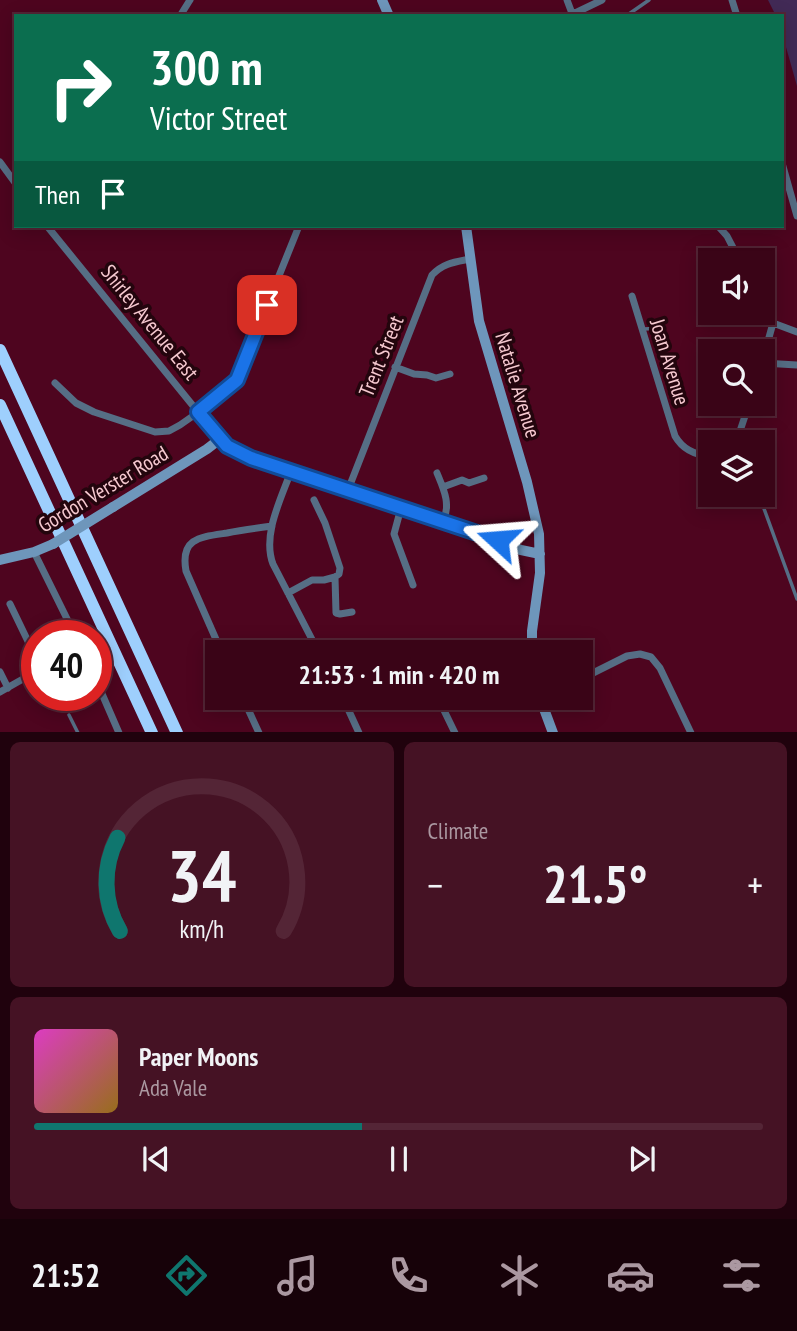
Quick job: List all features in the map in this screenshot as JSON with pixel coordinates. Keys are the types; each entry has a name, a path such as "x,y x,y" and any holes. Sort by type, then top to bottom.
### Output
{"highway":[{"path":"0,350 177,732"},
{"path":"0,405 152,732"}],"street":[{"path":"575,14 602,0"},
{"path":"0,162 14,181"},
{"path":"784,170 797,216"},
{"name":"Shirley Avenue East","path":"49,228 227,446 243,455 521,550 540,554"},
{"path":"55,383 87,408 155,432 169,431 180,425 237,380 298,228"},
{"name":"Natalie Avenue","path":"466,228 479,321 538,525 540,573 532,640"},
{"path":"721,228 733,248"},
{"name":"Trent Street","path":"348,490 432,275 447,264 470,259"},
{"name":"Joan Avenue","path":"632,296 674,436 682,446 698,453"},
{"path":"775,324 797,332"},
{"path":"775,362 797,365"},
{"path":"395,367 436,378 450,374"},
{"name":"Gordon Verster Road","path":"0,560 34,552 53,544 220,439"},
{"path":"291,471 272,526 269,552 312,640"},
{"path":"437,473 447,501 443,522"},
{"path":"443,487 462,480 469,483 484,478"},
{"path":"288,593 312,580 335,577 340,572 325,523 314,500"},
{"path":"401,508 394,534 413,585"},
{"path":"216,640 186,571 186,552 191,543 202,536 272,526"},
{"path":"34,552 68,620"},
{"path":"335,577 336,613 352,612"},
{"path":"10,604 21,627"},
{"path":"593,672 627,656 640,654 651,657 660,668 691,732"},
{"path":"0,671 4,690 21,680"},
{"path":"248,710 259,732"},
{"path":"348,710 359,732"},
{"path":"444,710 455,732"},
{"path":"544,710 553,732"},
{"path":"109,711 119,732"}],"lane":[{"path":"629,14 649,0"},
{"path":"642,329 663,328"},
{"path":"763,507 797,599"},
{"path":"69,715 78,732"}],"shaded area":[{"path":"768,0 797,0 797,86 784,40 784,14 775,14"}],"route":[{"path":"267,305 237,380 198,412 220,439 233,450 251,458 498,540"}]}
